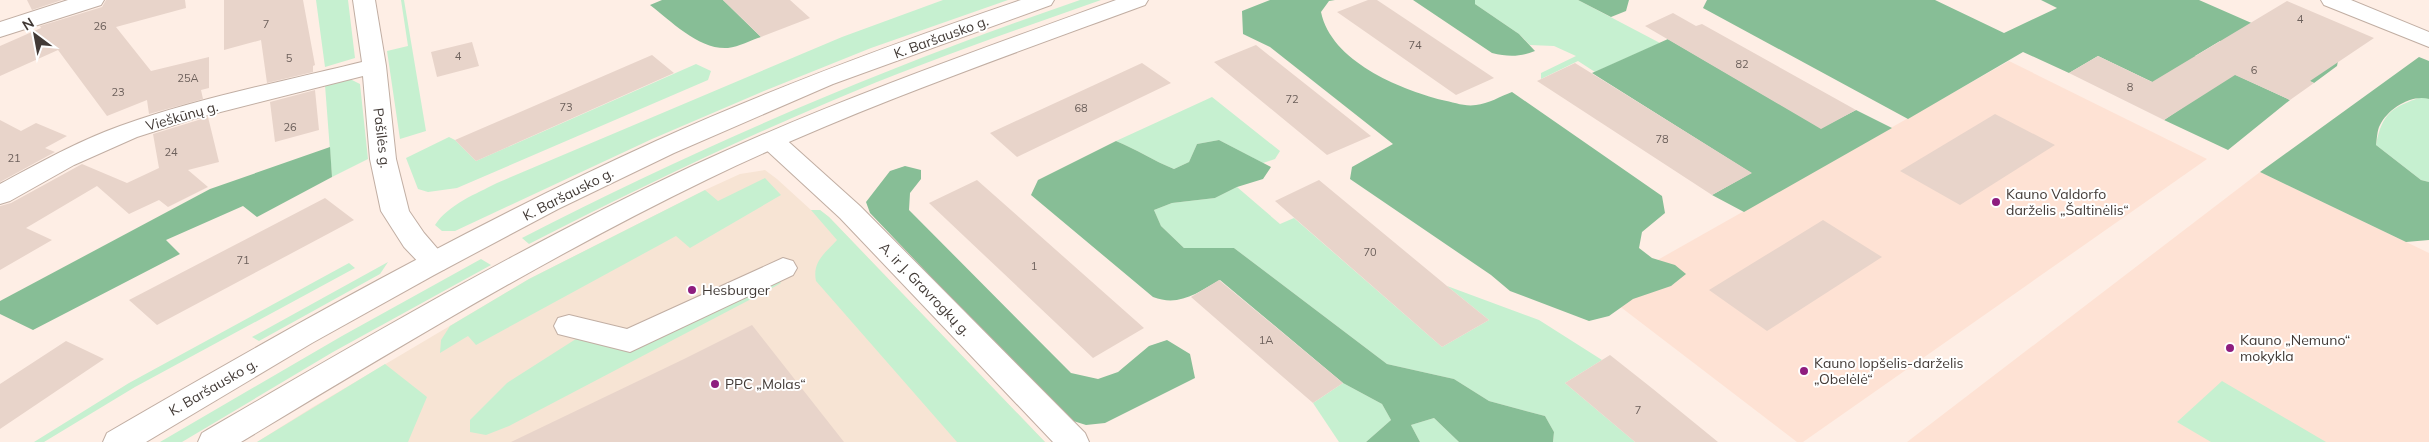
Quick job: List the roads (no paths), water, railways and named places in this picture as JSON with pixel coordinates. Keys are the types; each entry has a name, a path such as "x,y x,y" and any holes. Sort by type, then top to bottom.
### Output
{"main road":[{"path":"0,30 56,10 92,0"},
{"name":"Pašilės g.","path":"364,0 374,66 383,159 395,211 414,240 435,262"},
{"name":"K. Baršausko g.","path":"119,442 435,262 614,171 765,104 858,67 1043,0"},
{"path":"214,442 404,330 642,201 772,141 905,84 1137,0"},
{"path":"2332,0 2429,40"},
{"name":"Vieškūnų g.","path":"0,195 65,159 128,132 184,114 374,66"},
{"name":"A. ir J. Gravrogkų g.","path":"772,141 850,212 1073,442"},
{"path":"570,326 630,341 782,268"}],"place":[{"name":"Kauno Valdorfo darželis „Šaltinėlis“","path":"1996,202"},
{"name":"Hesburger","path":"692,290"},
{"name":"Kauno „Nemuno“ mokykla","path":"2230,348"},
{"name":"Kauno lopšelis-darželis „Obelėlė“","path":"1804,371"},
{"name":"PPC „Molas“","path":"715,384"}]}
